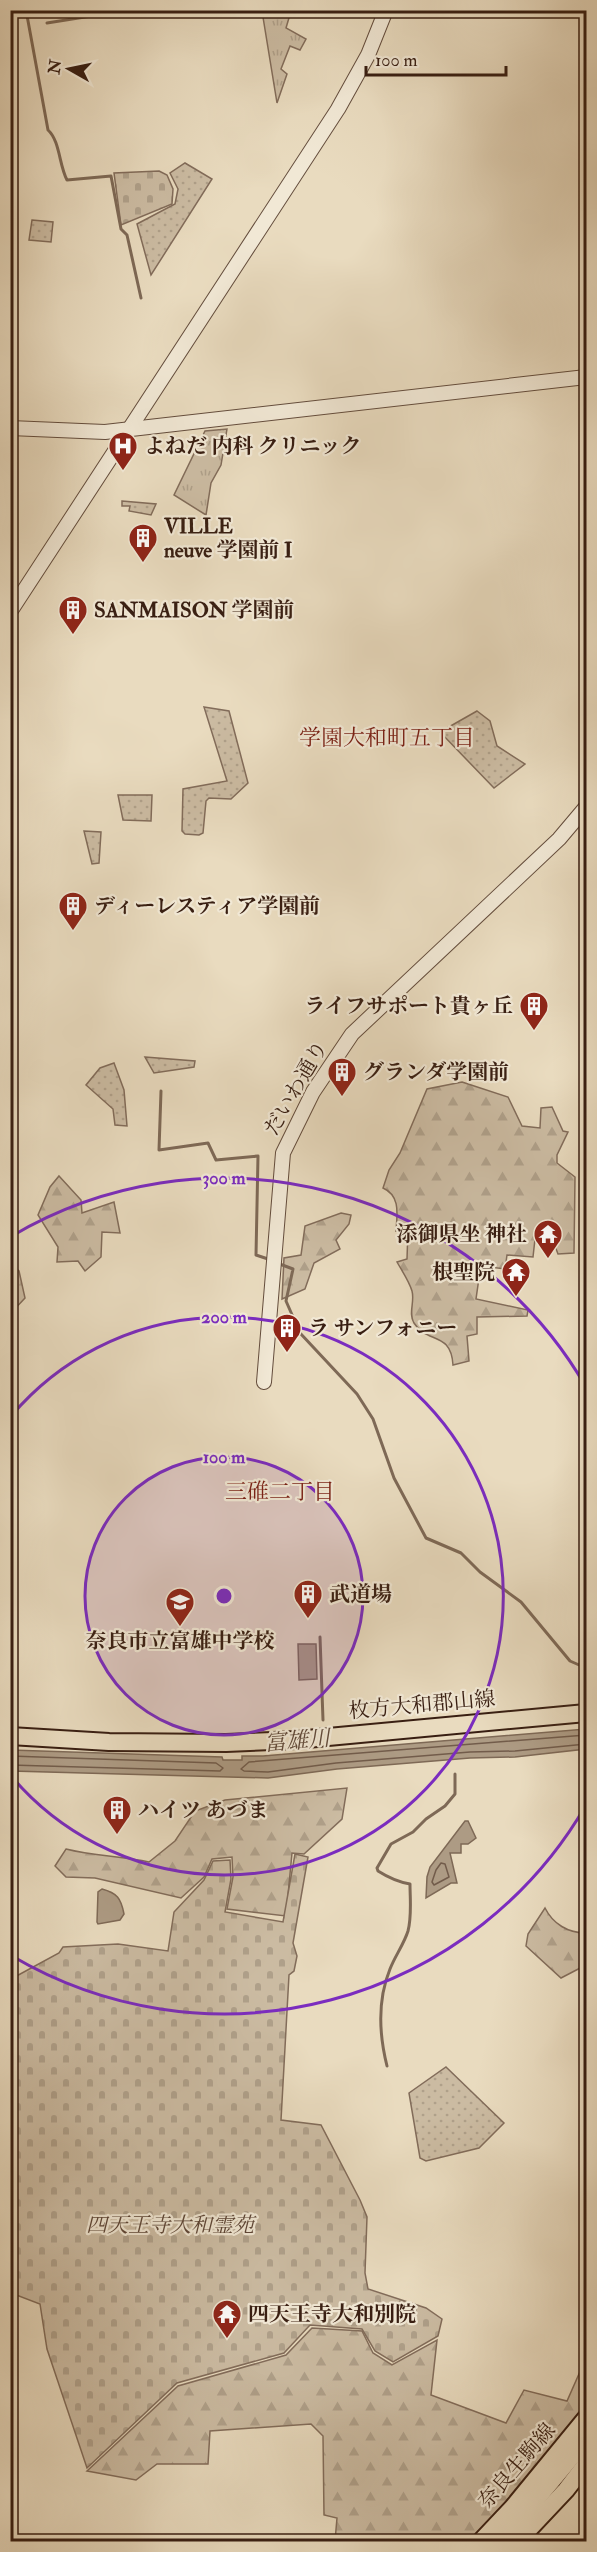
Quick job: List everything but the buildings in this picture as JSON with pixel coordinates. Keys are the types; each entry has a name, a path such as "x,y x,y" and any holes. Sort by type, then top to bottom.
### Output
{"main road":[{"name":"枚方大和郡山線","path":"10,1736 109,1742 226,1743 296,1740 586,1713"},
{"name":"奈良生駒線","path":"480,2541 513,2507 586,2418"},
{"name":"奈良生駒線","path":"501,2541 586,2440"},
{"path":"518,2541 566,2490 586,2464"}],"street":[{"path":"10,612 338,110 368,55 386,10"},
{"path":"10,428 105,432 586,377"},
{"name":"だいわ通り","path":"264,1382 283,1153 313,1092 352,1034 559,839 586,807"}],"green space":[{"path":"262,11 291,11 286,28 306,39 300,50 290,46 281,69 287,74 277,103"},
{"path":"185,163 212,179 151,275 137,224 175,204 178,189 170,173"},
{"path":"159,171 167,175 173,189 172,204 121,225 114,173"},
{"path":"32,220 53,222 51,242 29,240"},
{"path":"227,429 221,465 211,483 206,515 174,495 205,431"},
{"path":"122,501 156,504 151,515 129,511 130,506 122,506"},
{"path":"204,707 229,711 248,783 231,799 209,798 206,801 203,833 185,834 182,831 183,789 227,781"},
{"path":"477,711 490,721 497,746 525,764 494,788 440,732"},
{"path":"118,795 152,795 151,821 123,820"},
{"path":"84,831 101,832 99,863 92,864"},
{"path":"145,1057 195,1061 194,1067 154,1073"},
{"path":"114,1063 124,1090 127,1126 115,1125 113,1109 86,1085 100,1068"},
{"path":"462,1082 508,1097 522,1126 540,1128 541,1108 552,1107 563,1131 568,1132 557,1155 557,1163 575,1177 574,1253 558,1254 552,1238 535,1239 533,1257 507,1255 505,1269 490,1267 487,1279 479,1278 476,1299 528,1310 527,1316 477,1317 477,1334 467,1336 469,1361 453,1365 448,1347 443,1342 425,1334 412,1319 412,1291 397,1262 407,1259 408,1229 396,1231 397,1206 393,1196 383,1188 389,1170 400,1153 427,1089"},
{"path":"59,1176 81,1200 82,1213 114,1202 120,1233 102,1232 101,1257 85,1271 78,1261 57,1262 58,1247 38,1215 50,1187"},
{"path":"341,1213 351,1215 349,1224 336,1240 340,1249 314,1263 305,1289 282,1299 284,1258 301,1255 305,1226"},
{"path":"10,1263 19,1271 25,1298 11,1313"},
{"path":"347,1788 342,1819 304,1854 292,1853 286,1916 227,1909 233,1877 232,1857 212,1859 204,1877 181,1898 95,1878 66,1877 55,1866 66,1849 149,1862 175,1841 195,1811 225,1800"},
{"name":"四天王寺大和霊苑","path":"295,1854 308,1857 293,1943 297,1956 294,1971 289,1975 281,2120 321,2125 367,2217 365,2273 368,2289 426,2308 442,2319 438,2336 393,2362 375,2351 362,2329 310,2325 284,2353 177,2383 87,2468 47,2349 40,2304 11,2293 11,1979 59,1953 63,1947 118,1944 168,1951 174,1912 204,1880 213,1861 230,1860 231,1879 225,1912 283,1922"},
{"path":"545,1908 552,1919 562,1926 586,1933 586,1965 561,1978 526,1946 528,1934"},
{"path":"446,2067 504,2123 479,2148 426,2161 420,2158 409,2093"},
{"path":"312,2328 362,2331 373,2353 392,2365 437,2340 431,2395 506,2423 524,2390 567,2401 586,2358 586,2404 553,2448 471,2541 335,2541 337,2518 324,2515 323,2436 311,2424 210,2431 208,2464 157,2464 136,2480 87,2471 178,2386 286,2355"}],"water":[{"path":"298,1644 316,1644 317,1679 299,1680"},
{"path":"586,1729 586,1749 515,1757 470,1758 337,1769 268,1778 11,1771 11,1750 222,1757 223,1760 242,1760 242,1756"},
{"path":"465,1821 468,1821 476,1838 468,1844 461,1844 461,1853 450,1853 457,1883 451,1883 426,1898 430,1867"},
{"path":"102,1889 115,1894 120,1900 124,1914 120,1920 98,1924 98,1892"}],"waterway":[{"path":"26,10 48,130 55,140 64,174 67,180 111,176 121,229 127,235 141,298"},
{"path":"47,23 110,13 111,10"},
{"path":"161,1091 159,1150 208,1143 216,1160 258,1156 256,1255 271,1260"},
{"path":"277,1263 293,1269 286,1301 300,1333 357,1394 373,1419 394,1478 426,1538 461,1553 480,1572 521,1602 570,1661 586,1668"},
{"name":"富雄川","path":"320,1637 323,1720"},
{"path":"387,2066 382,2042 381,2005 390,1969 408,1931 410,1884 390,1878 377,1868 391,1844 413,1832 426,1819 445,1806 455,1794 455,1774"}],"place":[{"name":"よねだ 内科 クリニック","path":"123,472"},
{"name":"VILLE neuve 学園前 I","path":"143,564"},
{"name":"SANMAISON 学園前","path":"73,636"},
{"name":"ディーレスティア学園前","path":"73,932"},
{"name":"ライフサポート貴ヶ丘","path":"534,1032"},
{"name":"グランダ学園前","path":"342,1098"},
{"name":"添御県坐 神社","path":"548,1260"},
{"name":"根聖院","path":"516,1298"},
{"name":"ラ サンフォニー","path":"287,1354"},
{"name":"武道場","path":"308,1620"},
{"name":"奈良市立富雄中学校","path":"180,1628"},
{"name":"ハイツ あづま","path":"117,1836"},
{"name":"四天王寺大和別院","path":"227,2340"}],"district":[{"name":"学園大和町五丁目","path":"387,738"},
{"name":"三碓二丁目","path":"280,1492"}]}
